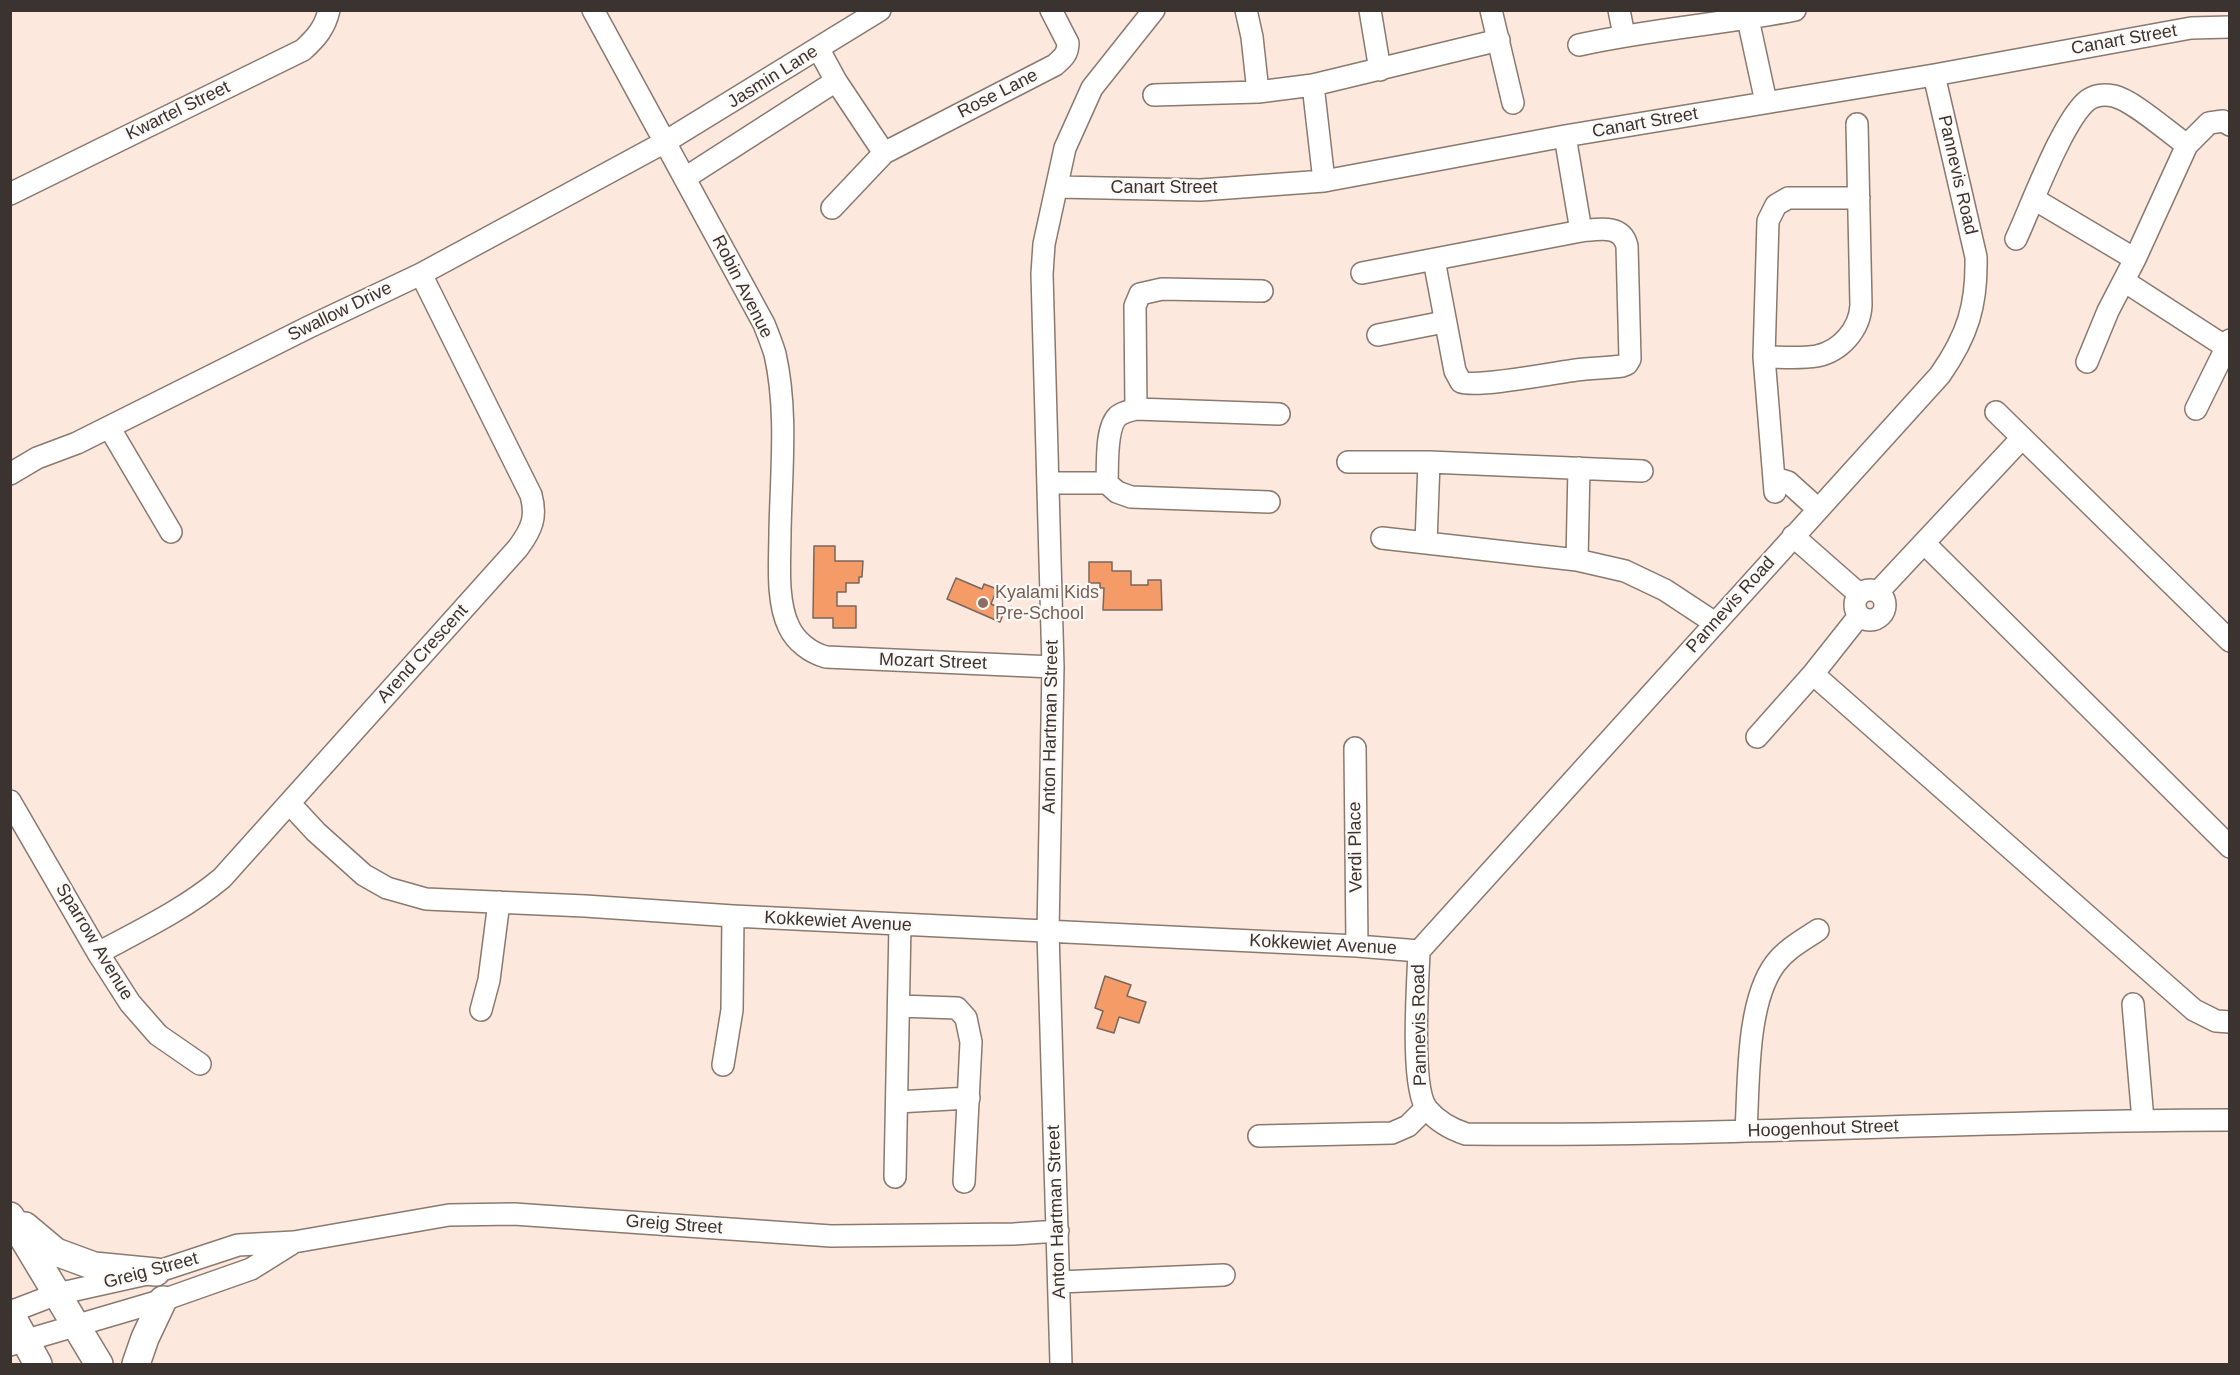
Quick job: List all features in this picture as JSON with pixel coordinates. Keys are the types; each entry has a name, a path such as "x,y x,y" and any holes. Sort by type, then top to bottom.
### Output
{"main road":[{"path":"10,1214 56,1252 94,1266 156,1272"},
{"path":"10,1214 99,1365"},
{"path":"136,1365 145,1338 163,1300"},
{"path":"10,1313 17,1343 38,1365"}],"street":[{"name":"Kwartel Street","path":"10,194 303,50 318,36 325,24 328,10"},
{"name":"Robin Avenue","path":"593,10 764,324 774,352 781,408 781,588 788,625 797,639 814,654"},
{"name":"Rose Lane","path":"832,208 884,153 1063,58 1068,43 1051,10"},
{"name":"Anton Hartman Street","path":"1060,1365 1048,932 1053,667 1042,274 1044,244 1065,148 1092,88 1154,10"},
{"path":"1246,10 1252,38 1258,92"},
{"path":"1371,10 1380,70"},
{"path":"1491,10 1513,103"},
{"path":"1619,10 1624,35"},
{"path":"1579,45 1624,35 1749,19 1795,10"},
{"name":"Jasmin Lane","path":"665,142 872,12"},
{"path":"1749,19 1766,102"},
{"name":"Canart Street","path":"1058,188 1201,189 1324,181 1565,136 1934,75 2191,28 2229,27"},
{"path":"1155,95 1258,92 1314,86 1499,40"},
{"path":"818,48 836,81 884,153"},
{"name":"Pannevis Road","path":"1426,1108 1421,1097 1417,1073 1419,951 1940,375 1963,336 1973,311 1976,257 1934,75"},
{"name":"Jasmin Lane","path":"686,178 836,81"},
{"path":"1314,86 1324,181"},
{"path":"2016,238 2065,130 2080,107 2090,98 2099,95 2114,96 2187,144"},
{"path":"2087,362 2108,311 2135,259 2187,144 2209,123 2223,121 2229,125"},
{"path":"1764,357 1816,356 1842,344 1857,324 1861,305 1857,124"},
{"path":"1565,136 1581,231"},
{"name":"Swallow Drive","path":"10,474 37,458 77,443 420,274 665,142"},
{"path":"1818,509 1788,482 1775,485 1770,450 1764,357 1768,221 1776,205 1788,198 1859,198"},
{"path":"2034,199 2135,259"},
{"path":"1362,273 1581,231 1611,229 1622,235 1625,240 1631,355 1627,364 1466,384 1458,379 1455,371 1434,260"},
{"name":"Arend Crescent","path":"98,953 202,895 222,878 518,548 530,529 534,515 531,495 420,274"},
{"path":"2124,281 2228,344 2196,409"},
{"path":"1136,409 1135,306 1140,294 1162,289 1262,291"},
{"path":"1378,335 1444,322"},
{"path":"1269,502 1126,496 1112,489 1107,483 1110,433 1116,418 1124,412 1136,409 1279,414"},
{"path":"1996,412 2229,641"},
{"path":"109,426 171,532"},
{"path":"1869,593 1925,544 2022,438"},
{"path":"1348,462 1429,462 1642,471"},
{"path":"1426,543 1429,462"},
{"path":"1577,560 1579,468"},
{"path":"1048,483 1107,483"},
{"path":"1757,737 1814,674 1859,616 1868,621 1875,620 1881,616 1885,604 1793,536"},
{"path":"1382,538 1577,560 1625,571 1644,579 1715,623"},
{"path":"1925,544 2229,847"},
{"name":"Mozart Street","path":"814,654 826,657 1053,667"},
{"path":"1814,674 2194,1010 2216,1021 2229,1022"},
{"name":"Verdi Place","path":"1355,748 1357,946"},
{"name":"Sparrow Avenue","path":"10,801 98,953 147,1025 200,1064"},
{"name":"Kokkewiet Avenue","path":"290,804 316,832 364,875 387,888 426,898 1419,951"},
{"path":"481,1010 489,980 498,902"},
{"path":"723,1065 732,1010 733,916"},
{"path":"895,1177 900,925"},
{"path":"1746,1131 1754,1014 1766,977 1787,951 1818,930"},
{"path":"2133,1004 2143,1120"},
{"path":"899,1006 957,1008 966,1018 972,1042 964,1182"},
{"path":"897,1102 969,1098"},
{"path":"1259,1136 1392,1133 1408,1126 1426,1108"},
{"name":"Hoogenhout Street","path":"1426,1108 1443,1123 1466,1134 1746,1131 2143,1120 2229,1120"},
{"name":"Greig Street","path":"10,1313 57,1294 156,1272 238,1245 294,1242 428,1218 514,1214 831,1236 1014,1234 1058,1231"},
{"name":"Greig Street","path":"17,1343 163,1300 251,1269 294,1242"},
{"path":"1059,1282 1224,1275"}],"building":[{"path":"814,546 835,546 835,561 863,561 862,577 859,577 859,583 846,583 846,592 837,592 837,606 856,606 856,628 833,628 833,618 813,618"},
{"path":"1089,562 1112,562 1112,571 1131,571 1131,585 1148,585 1148,580 1161,580 1162,610 1103,610 1104,588 1100,588 1100,583 1089,583"},
{"path":"956,578 982,589 984,584 997,589 991,604 1005,610 1000,622 947,599"},
{"path":"1105,976 1131,985 1127,996 1146,1002 1139,1023 1119,1017 1114,1033 1097,1028 1103,1011 1095,1008"}],"place":[{"name":"Kyalami Kids Pre-School","path":"983,603"}]}
